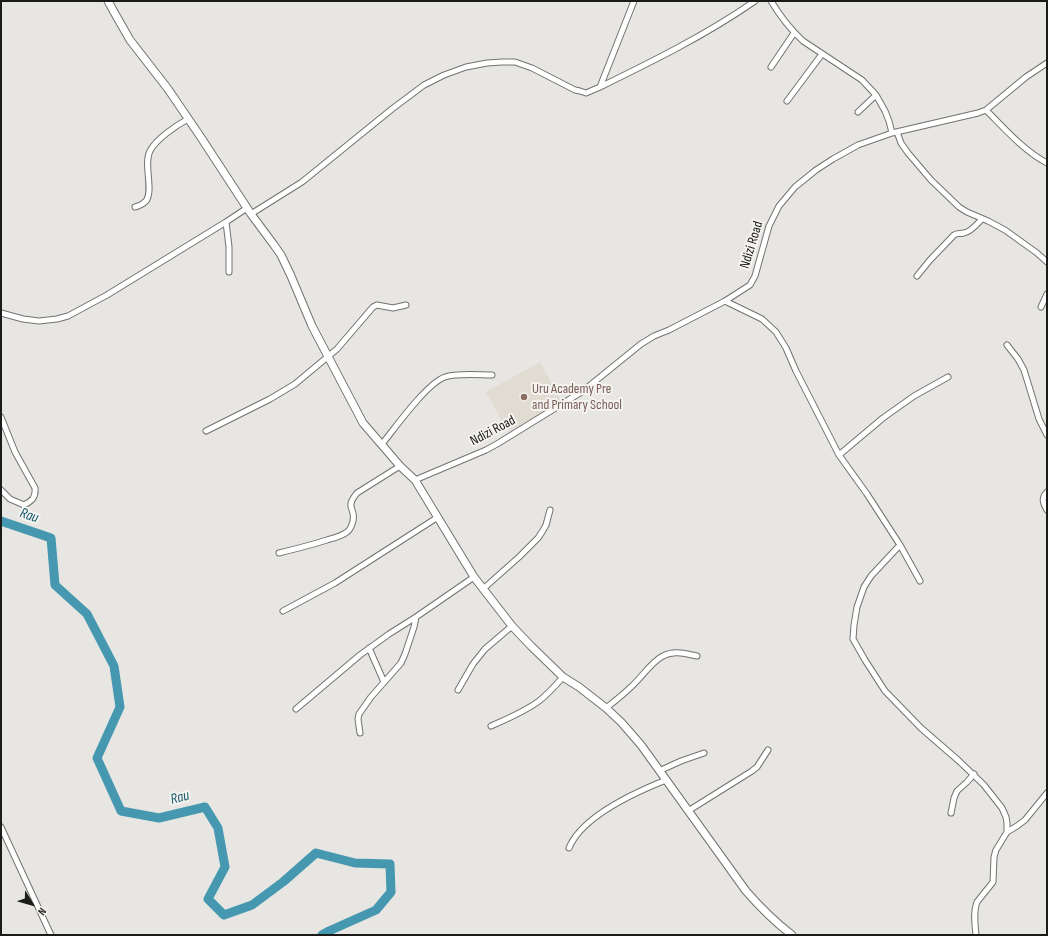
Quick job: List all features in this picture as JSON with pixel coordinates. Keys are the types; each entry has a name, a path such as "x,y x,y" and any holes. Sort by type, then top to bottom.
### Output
{"street":[{"path":"108,1 130,40 168,89 286,264 312,326 363,423 400,466 415,480 474,577 512,626 531,646 563,677 579,687 621,722 641,745 746,891 775,921 792,935"},
{"path":"600,87 634,1"},
{"path":"251,214 302,182 392,109 424,85 444,75 487,63 515,62 532,68 575,90 586,93 699,37 732,18 755,1"},
{"path":"771,1 794,33 803,41 862,80 876,95 885,111 894,133 908,153 958,207 1005,230 1047,262"},
{"path":"771,66 794,33"},
{"path":"787,101 822,54"},
{"name":"Ndizi Road","path":"415,480 498,444 583,391 641,344 724,301 750,285 755,276 769,226 779,206 796,187 832,159 858,145 894,133 978,114 986,110 1026,77 1047,63"},
{"path":"858,112 876,95"},
{"path":"986,110 1025,148 1047,163"},
{"path":"135,207 146,201 148,197 148,166 150,151 166,135 188,119"},
{"path":"1,313 23,319 39,321 68,316 107,295 247,208"},
{"path":"917,276 954,235 965,233 982,219"},
{"path":"226,222 229,247 229,272"},
{"path":"1041,307 1047,294"},
{"path":"724,301 762,319 776,332 786,348 796,371 839,455 867,494 900,545 920,580"},
{"path":"206,431 270,399 294,384 347,338 373,307 377,305 393,308 406,305"},
{"path":"1007,345 1018,359 1024,370 1039,419 1047,435"},
{"path":"382,444 420,397 438,381 445,377 492,375"},
{"path":"839,455 884,418 914,396 948,377"},
{"path":"1,417 15,452 35,488 36,493 33,498 24,505 10,499 1,490"},
{"path":"279,553 311,546 336,538 348,531 353,521 350,506 352,499 362,489 400,466"},
{"path":"1047,492 1043,500 1047,510"},
{"path":"483,589 538,538 546,525 550,510"},
{"path":"283,612 335,583 438,517"},
{"path":"900,545 871,576 864,587 857,607 853,639 864,660 886,691 921,728 974,774 1002,808 1006,817 1008,823 1007,832 996,850 994,857 993,882 975,905 976,935"},
{"path":"296,709 369,648 474,577"},
{"path":"360,732 358,719 359,714 401,663 416,617"},
{"path":"458,690 473,664 485,649 512,626"},
{"path":"369,648 384,682"},
{"path":"606,708 632,686 651,666 664,656 676,653 697,656"},
{"path":"491,726 510,718 538,702 550,692 563,677"},
{"path":"688,811 752,771 757,767 768,750"},
{"path":"659,771 704,753"},
{"path":"952,813 954,798 957,791 974,774"},
{"path":"569,848 573,840 589,822 624,799 666,780"},
{"path":"1007,832 1025,820 1047,793"},
{"path":"1,827 51,935"}],"shaded area":[{"name":"Uru Academy Pre and Primary School","path":"540,362 562,402 508,432 486,392"}],"waterway":[{"name":"Rau","path":"1,521 51,538 55,585 87,614 114,666 120,707 97,758 121,811 159,818 205,807 218,828 225,867 208,899 224,915 252,905 283,882 316,853 355,863 390,864 391,892 376,910 322,935"}],"place":[{"name":"Uru Academy Pre and Primary School","path":"524,397"}]}
